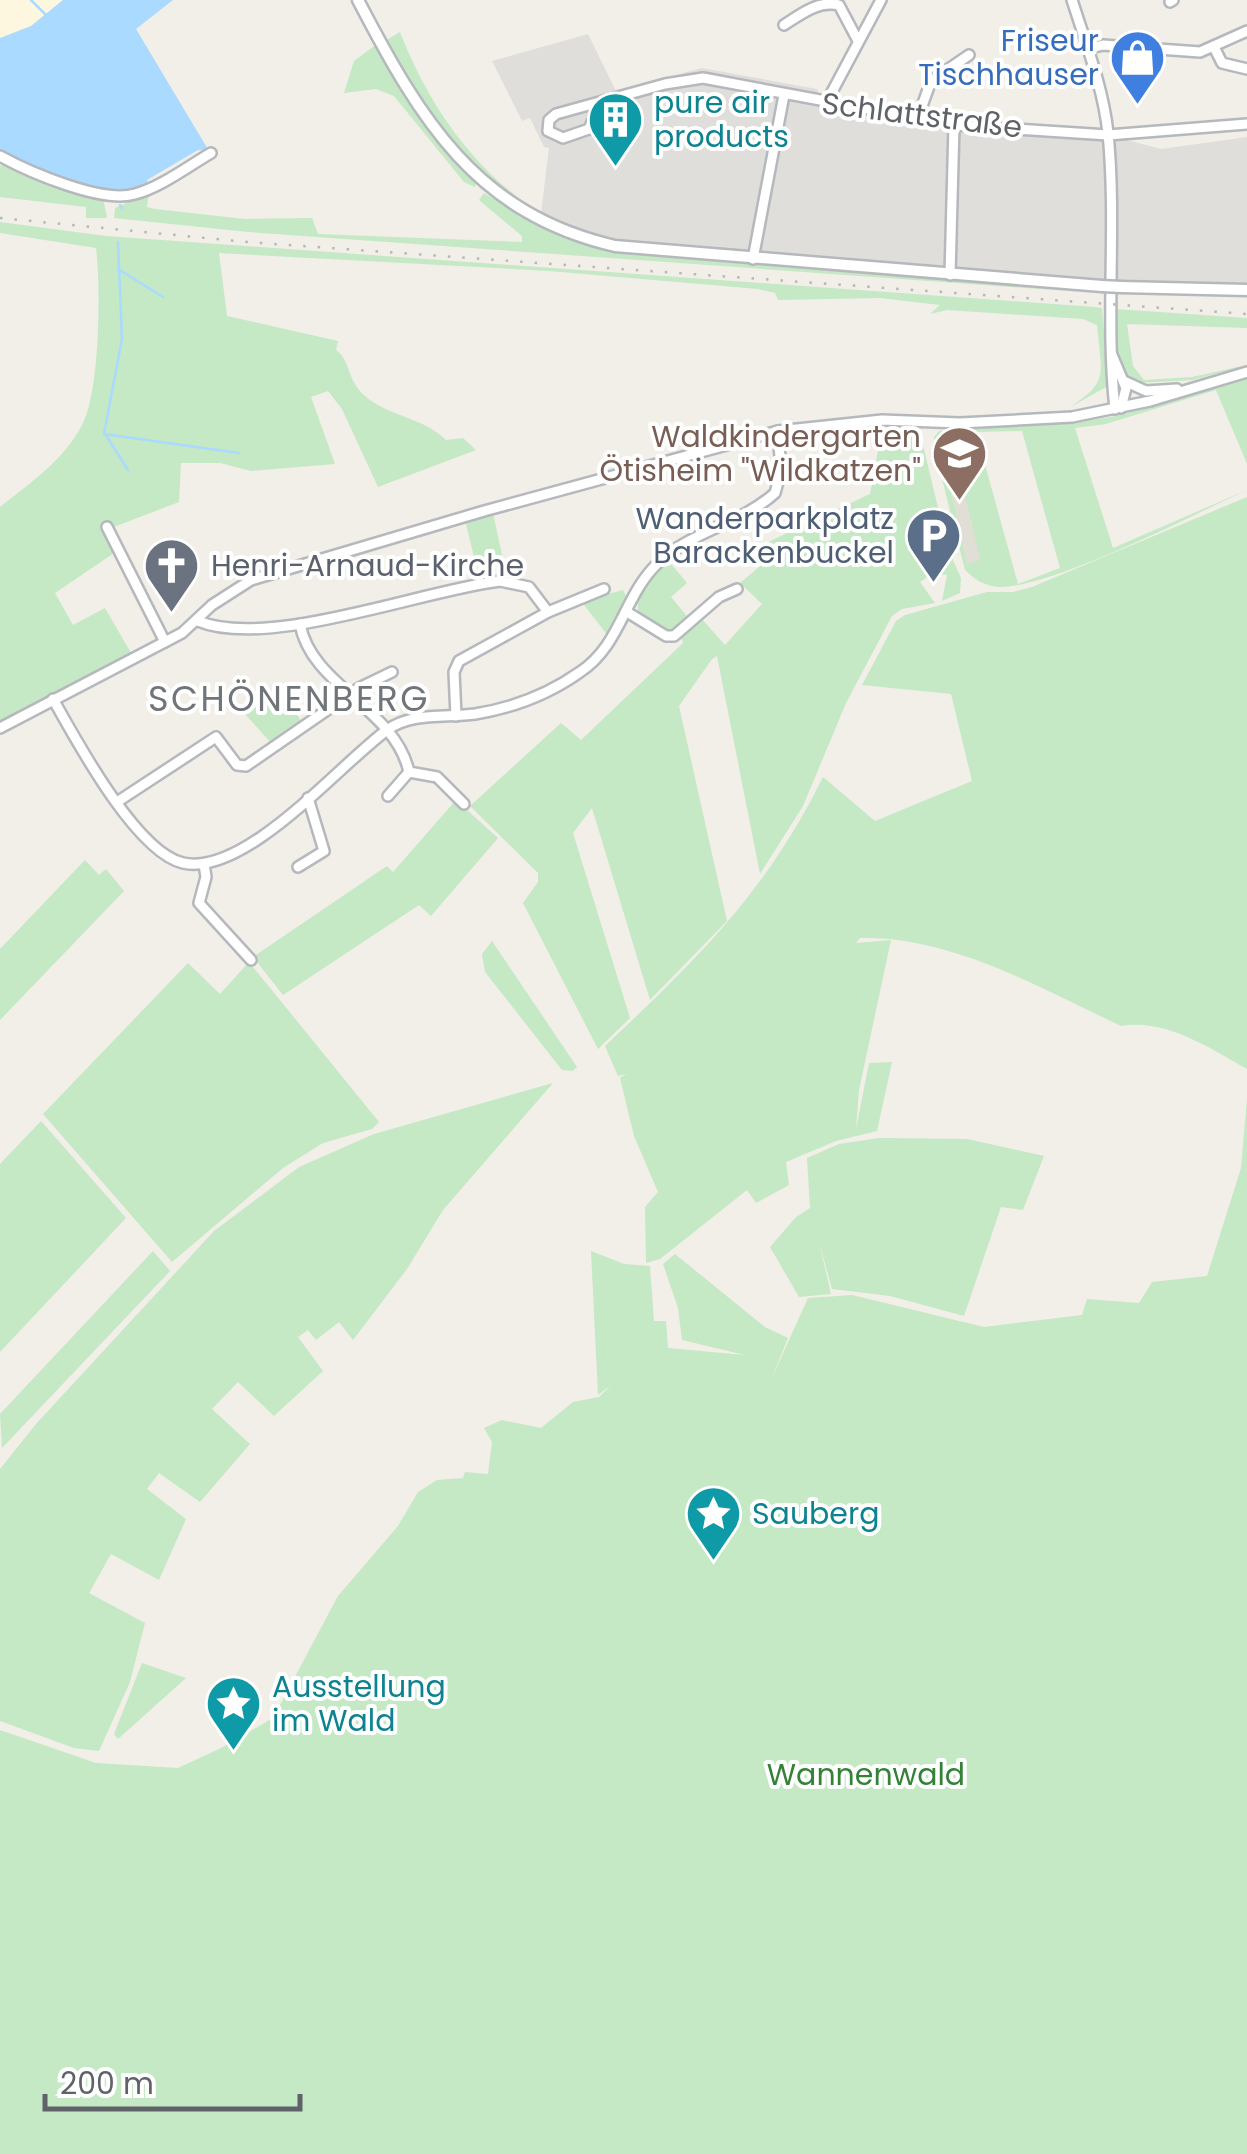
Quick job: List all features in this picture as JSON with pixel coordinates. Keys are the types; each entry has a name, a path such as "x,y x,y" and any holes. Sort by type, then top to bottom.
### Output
{"street":[{"path":"358,0 439,133 475,175 513,207 556,229 615,246 753,259 1121,287 1247,290"},
{"path":"825,104 881,0"},
{"path":"1072,0 1108,135 1106,283 1118,409"},
{"path":"784,25 819,4 832,2 839,5 857,39"},
{"path":"1087,49 1103,45 1195,52 1247,31"},
{"path":"1214,47 1222,63 1247,68"},
{"path":"917,120 931,81 969,55"},
{"name":"Schlattstraße","path":"601,102 589,130 562,138 548,131 549,120 556,114 665,84 703,78 825,104 954,125 1108,135 1247,124"},
{"path":"753,259 784,95"},
{"path":"950,275 954,125"},
{"path":"0,156 18,166 124,196 141,192 210,153"},
{"path":"1111,352 1124,380 1126,401 1118,409"},
{"path":"0,728 165,642 198,621 230,592 263,575 757,436 851,422 1035,420 1118,409 1247,372"},
{"path":"1124,380 1146,391 1195,387"},
{"path":"53,699 91,767 163,854 184,863 204,864 253,843 389,728 413,718 456,716 526,700 564,683 603,654 648,574 671,552 775,493 781,471 778,432"},
{"path":"107,527 165,642"},
{"path":"198,621 216,627 300,624 500,581 529,587 548,612"},
{"path":"456,716 454,672 460,661 548,612 604,589"},
{"path":"627,612 666,636 674,636 720,597 737,589"},
{"path":"300,624 306,646 389,728 402,747 409,772"},
{"path":"118,802 216,737 237,765 246,766 352,693 392,672"},
{"path":"388,796 409,772"},
{"path":"409,772 437,777 464,804"},
{"path":"298,868 324,850 308,798"},
{"path":"204,864 206,877 200,903 251,960"}],"shaded area":[{"path":"0,0 63,0 31,26 0,38"},
{"path":"588,34 616,91 702,68 817,89 825,105 917,120 1108,135 1161,149 1247,137 1247,285 1091,280 818,258 615,240 558,224 541,213 549,148 544,147 530,118 522,121 492,61"},
{"name":"Waldkindergarten Ötisheim \"Wildkatzen\"","path":"959,465 981,561 966,564 946,469"}],"green space":[{"path":"400,32 424,84 454,132 492,175 536,210 530,212 486,176 431,113 385,41"},
{"path":"377,44 435,135 476,183 475,187 464,182 394,96 376,89 344,93 354,61"},
{"path":"6,163 103,198 107,218 86,218 86,207 0,197 0,166"},
{"path":"149,193 147,207 155,209 245,219 312,218 318,234 522,242 522,236 479,200 484,193 554,234 614,252 1096,293 248,232 114,218 115,208"},
{"path":"0,222 106,236 1102,308 1108,386 1067,409 1091,391 1100,375 1097,325 1083,319 947,310 930,314 940,305 880,298 778,300 775,293 758,289 549,271 219,253 227,316 338,341 336,350 345,360 356,386 370,400 429,427 446,440 463,438 476,450 378,487 342,409 328,391 311,397 335,464 251,471 220,463 181,463 179,502 106,530 114,553 55,593 73,625 105,608 131,653 0,722 0,507 56,460 82,425 96,365 99,312 96,248 0,233"},
{"path":"1115,309 1247,318 1247,328 1127,324 1133,366 1144,380 1192,377 1247,365 1193,380 1136,383 1119,359"},
{"path":"1247,377 1247,464 1216,390 1106,424 1075,428 1113,548 1247,490 1053,576 1023,584 999,587 980,582 965,570 935,451 934,437 939,431 1073,423 1116,416","holes":["1022,431 1060,568 1018,584 976,432","958,465 980,560 967,564 946,469"]},
{"path":"909,428 921,437 948,549 961,578 960,593 942,601 947,575 933,573 920,582 935,603 902,609 892,616 846,703 803,806 760,874 717,656 712,659 679,706 727,921 650,1000 592,808 573,833 630,1018 598,1049 523,903 538,882 538,873 470,806 561,723 581,740 683,643 681,635 701,618 725,645 762,604 740,583 772,556 766,543 870,494 882,429"},
{"path":"1247,497 1247,1069 1187,1037 1154,1026 1121,1026 1027,981 961,955 894,939 860,938 856,943 891,940 859,1090 856,1129 869,1063 892,1062 877,1131 836,1141 786,1162 789,1185 756,1203 747,1190 660,1259 646,1263 645,1207 658,1192 634,1136 620,1078 626,1074 618,1076 605,1046 700,953 753,890 801,819 823,777 875,821 972,781 951,694 862,685 896,621 987,592 1032,587"},
{"path":"493,513 502,555 475,561 465,520"},
{"path":"667,559 687,583 671,597 690,620 670,632 640,617 638,609 644,585"},
{"path":"623,590 627,598 609,637 581,601"},
{"path":"282,692 303,724 272,744 245,714"},
{"path":"456,800 498,838 431,916 419,905 283,995 253,957 387,866 393,872"},
{"path":"85,860 99,875 106,869 124,891 0,1020 0,949"},
{"path":"492,941 577,1067 573,1071 562,1070 485,972 482,954"},
{"path":"249,962 379,1122 372,1129 323,1143 283,1168 172,1262 43,1114 188,963 220,994"},
{"path":"553,1083 443,1210 407,1269 353,1340 339,1322 316,1340 308,1330 298,1337 323,1371 274,1416 238,1382 212,1409 250,1444 200,1502 159,1473 147,1489 186,1519 159,1580 111,1554 89,1593 145,1623 130,1682 99,1751 74,1748 0,1721 0,1469 36,1424 214,1231 299,1167 374,1134"},
{"name":"Wannenwald","path":"1247,1099 1247,2154 0,2154 0,1730 96,1763 178,1768 273,1718 338,1596 398,1526 418,1492 437,1480 463,1478 465,1472 488,1474 492,1442 484,1428 502,1420 541,1428 573,1402 599,1397 611,1385 598,1395 591,1251 624,1264 650,1266 654,1321 666,1321 668,1348 745,1355 682,1340 678,1308 663,1264 675,1254 765,1327 788,1338 771,1380 808,1298 852,1295 984,1327 1082,1315 1087,1299 1139,1303 1152,1282 1207,1276 1241,1168"},
{"path":"41,1121 126,1218 0,1352 0,1164"},
{"path":"879,1138 967,1139 1044,1156 1023,1210 1001,1207 964,1316 890,1296 832,1289 819,1242 831,1294 799,1297 770,1247 796,1217 810,1208 807,1158 839,1144"},
{"path":"153,1251 170,1271 2,1448 0,1414"},
{"path":"142,1663 186,1678 118,1739 114,1734"}],"water":[{"path":"63,0 173,0 136,29 209,151 198,150 147,180 148,184 112,192 73,184 0,153 0,38 31,26"}],"waterway":[{"path":"31,0 47,16"},
{"path":"120,205 122,209"},
{"path":"118,242 122,339 104,434 239,453"},
{"path":"118,269 163,297"},
{"path":"105,434 128,470"}],"railway":[{"path":"0,218 247,242 1247,314"}],"place":[{"name":"Friseur Tischhauser","path":"1138,106"},
{"name":"pure air products","path":"615,168"},
{"name":"Waldkindergarten Ötisheim \"Wildkatzen\"","path":"960,502"},
{"name":"Wanderparkplatz Barackenbuckel","path":"933,584"},
{"name":"Henri-Arnaud-Kirche","path":"172,614"},
{"name":"Sauberg","path":"713,1562"},
{"name":"Ausstellung im Wald","path":"233,1752"}],"district":[{"name":"SCHÖNENBERG","path":"289,698"}]}
